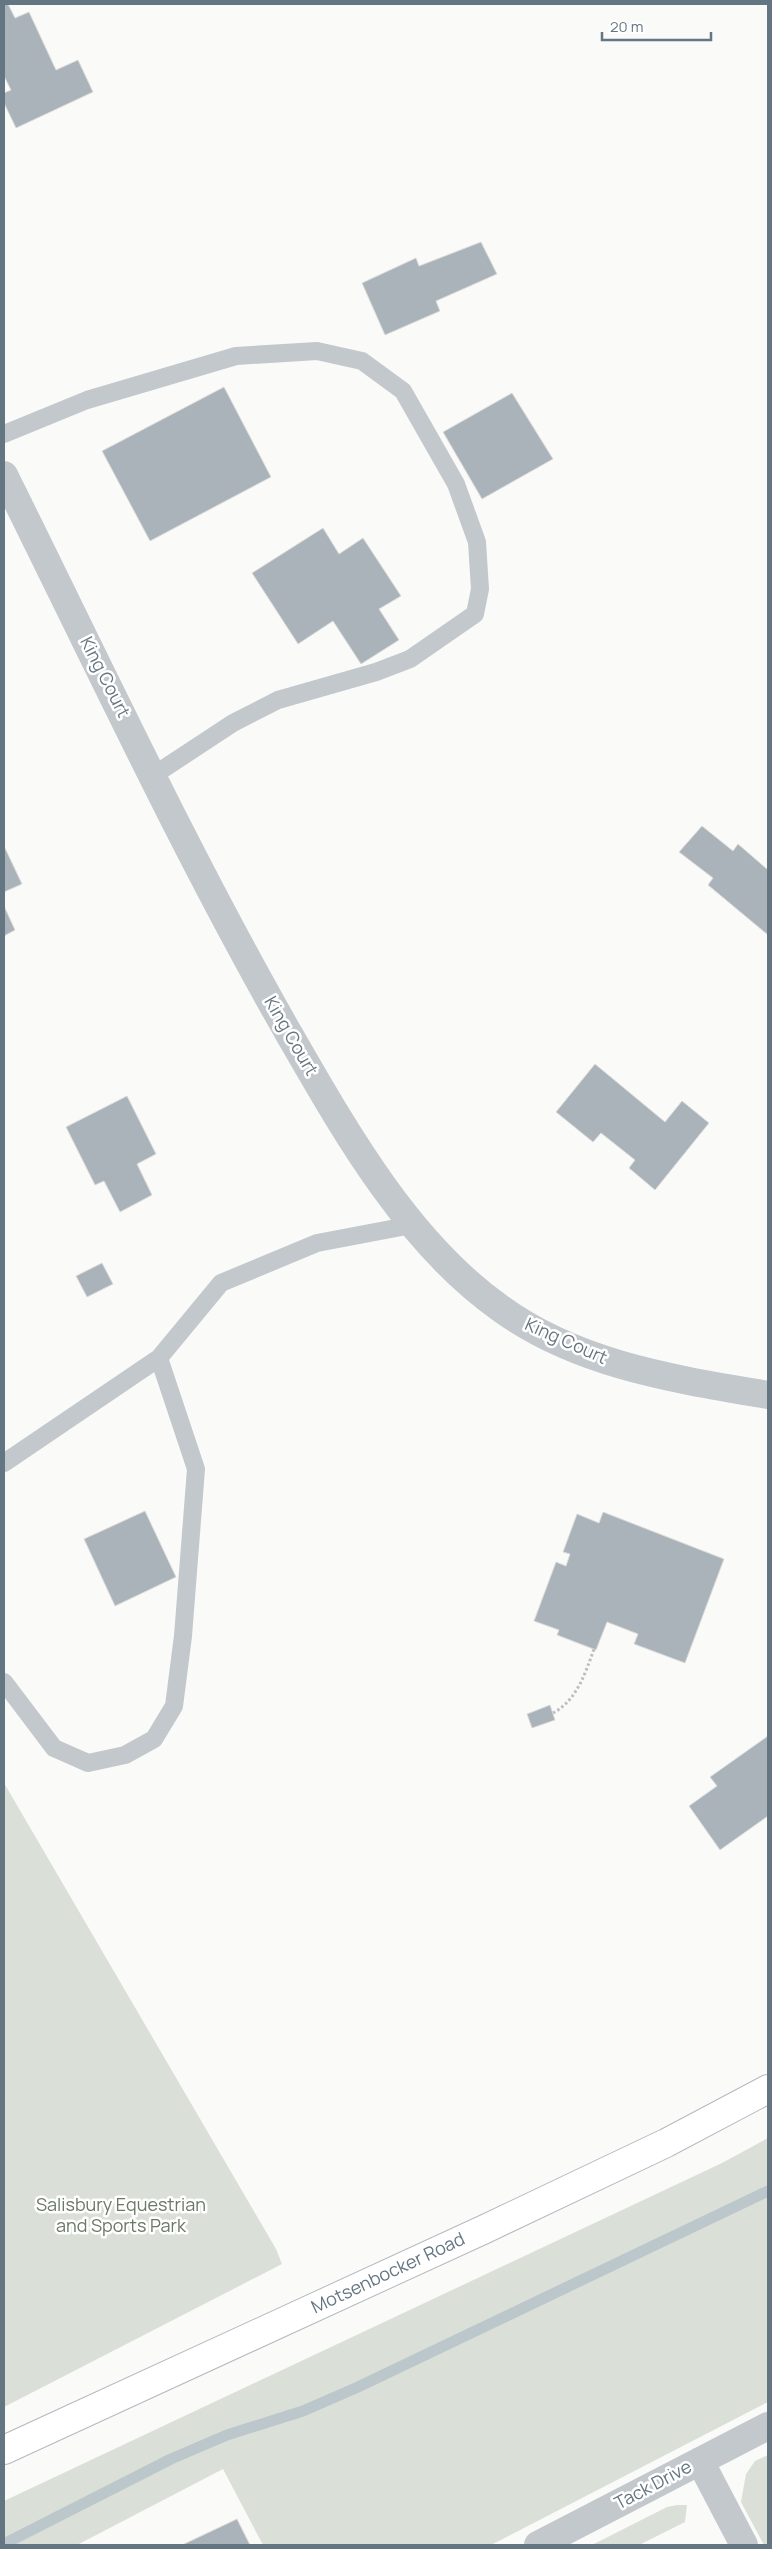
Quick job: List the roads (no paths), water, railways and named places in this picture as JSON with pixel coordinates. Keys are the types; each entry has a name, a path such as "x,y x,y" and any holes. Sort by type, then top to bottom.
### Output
{"main road":[{"name":"Motsenbocker Road","path":"4,2450 502,2221 666,2143 768,2089"}],"street":[{"name":"King Court","path":"4,475 255,974 322,1090 386,1190 412,1225 446,1262 474,1287 500,1309 540,1334 584,1353 637,1370 768,1395"},
{"name":"Tack Drive","path":"538,2545 768,2426"},
{"path":"700,2461 744,2545"}],"lane":[{"path":"4,434 87,400 236,356 317,351 362,361 403,391 456,484 477,542 480,589 475,614 410,659 376,672 278,700 233,723 154,775"},
{"path":"4,1463 159,1358 222,1283 317,1243 412,1225"},
{"path":"4,1682 54,1748 88,1762 125,1755 154,1739 174,1706 196,1469 159,1358"}],"waterway":[{"path":"4,2544 171,2459 227,2435 303,2411 358,2387 768,2191"}],"park label":[{"name":"Salisbury Equestrian and Sports Park","path":"121,2215"}]}
